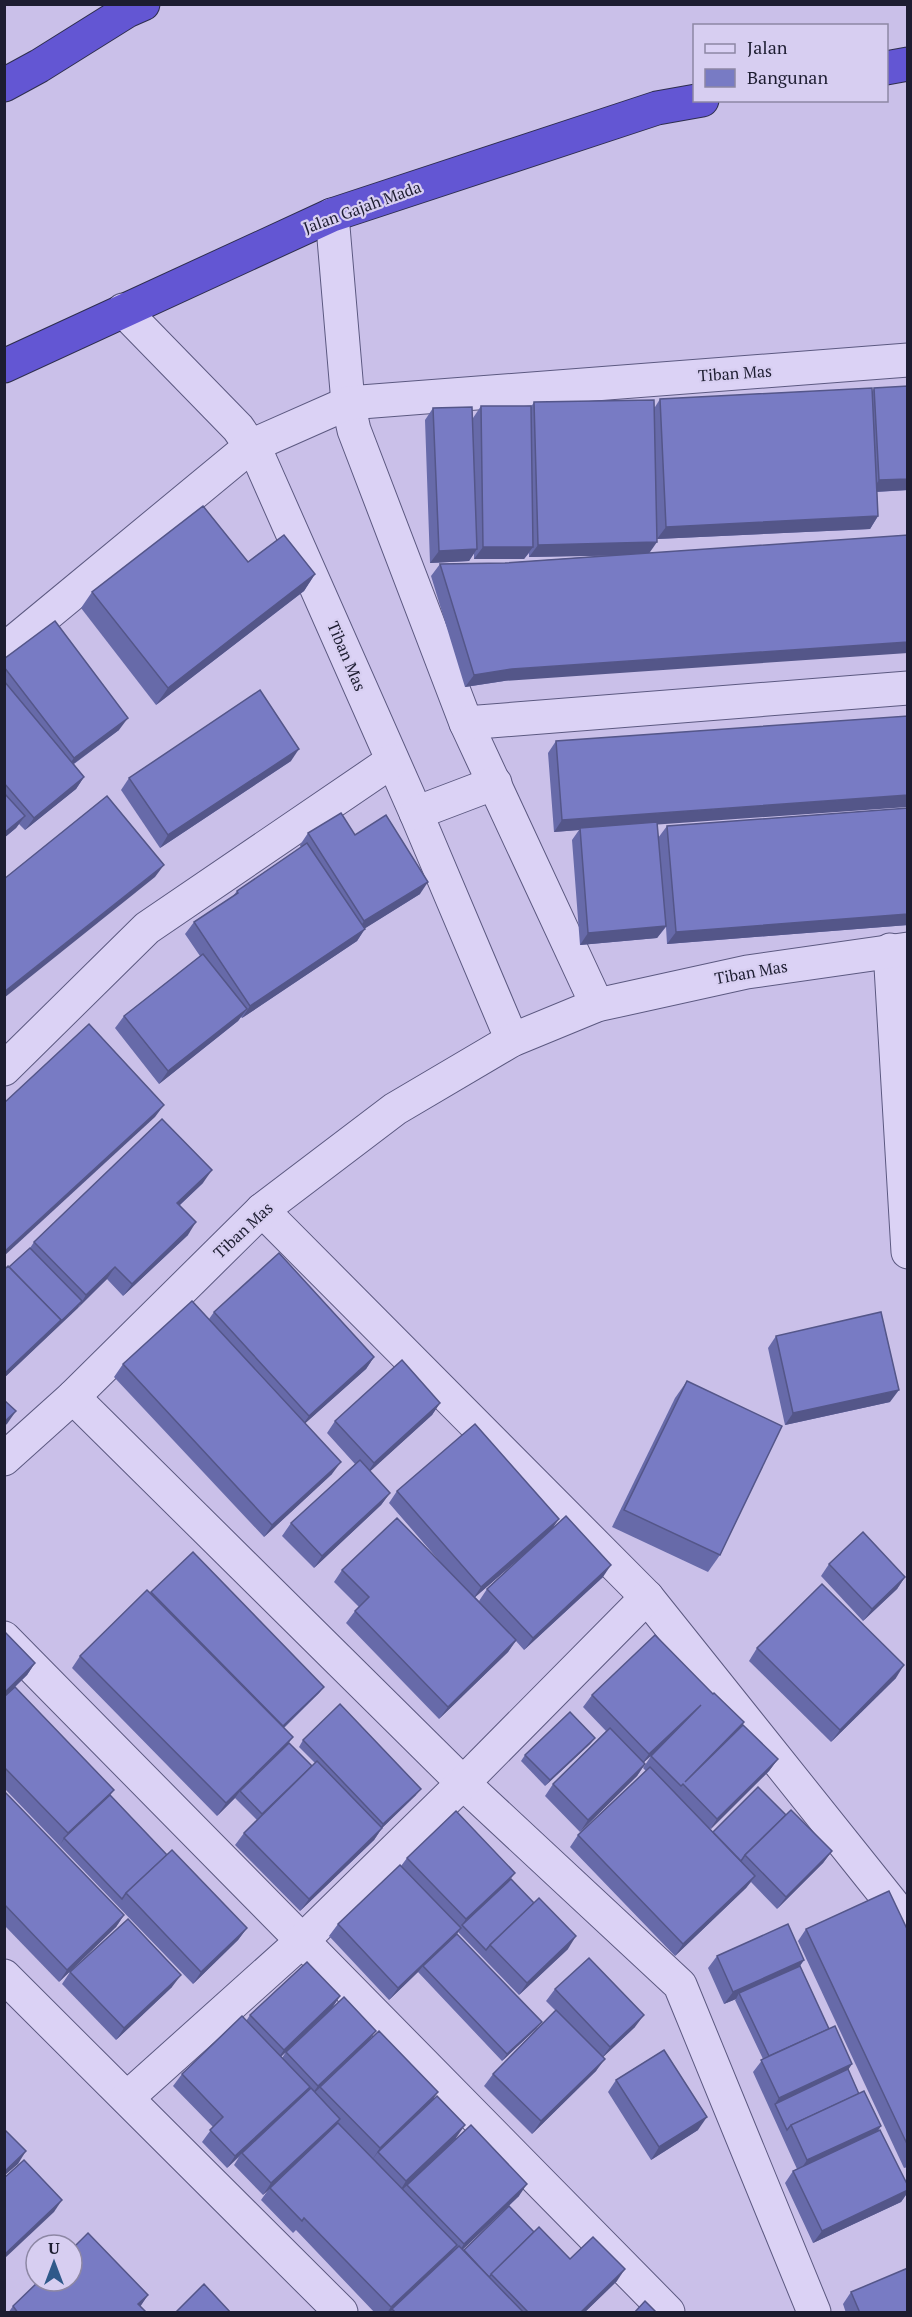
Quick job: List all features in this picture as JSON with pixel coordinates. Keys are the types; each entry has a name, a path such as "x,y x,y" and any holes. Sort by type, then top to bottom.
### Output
{"highway":[{"path":"4,85 142,4"},
{"path":"888,68 908,64"},
{"name":"Jalan Gajah Mada","path":"4,366 332,215 657,108 693,102"}],"street":[{"path":"332,215 348,403 354,430 466,723 597,1005"},
{"name":"Tiban Mas","path":"123,310 238,428 251,446 308,567 512,1040"},
{"name":"Tiban Mas","path":"4,650 251,446 348,403 908,360"},
{"path":"466,723 908,688"},
{"path":"4,1069 147,928 392,761"},
{"path":"416,813 495,783"},
{"path":"899,949 908,1252"},
{"name":"Tiban Mas","path":"4,1459 74,1397 262,1210 395,1109 512,1040 597,1005 747,972 899,949"},
{"path":"262,1210 647,1597 898,1911 908,1930"},
{"path":"74,1397 463,1783 680,1985 814,2313"},
{"path":"126,2098 302,1941 647,1597"},
{"path":"4,1638 668,2313"},
{"path":"4,1976 341,2313"}],"building":[{"path":"908,386 908,479 879,480 874,388"},
{"path":"872,388 878,516 666,527 660,399"},
{"path":"654,400 657,542 538,545 534,402"},
{"path":"481,406 531,406 533,547 483,547"},
{"path":"472,407 477,549 439,551 433,408"},
{"path":"203,506 248,562 284,535 315,574 168,688 92,592"},
{"path":"908,535 908,642 512,669 474,675 440,564 505,563"},
{"path":"55,621 128,718 74,758 4,667 4,659"},
{"path":"4,681 84,777 34,818 4,783"},
{"path":"260,690 299,749 168,835 129,778"},
{"path":"908,716 908,795 562,820 556,741"},
{"path":"4,793 25,816 4,833"},
{"path":"107,796 164,865 4,992 4,879"},
{"path":"908,808 908,914 676,932 667,826"},
{"path":"341,813 355,835 386,815 428,882 364,921 308,833"},
{"path":"657,822 666,926 588,933 580,828"},
{"path":"307,843 365,929 250,1006 194,922"},
{"path":"203,954 247,1009 168,1071 124,1016"},
{"path":"89,1024 164,1105 4,1252 4,1103"},
{"path":"162,1119 212,1170 177,1203 196,1222 132,1284 115,1267 86,1295 34,1242"},
{"path":"30,1248 82,1301 57,1325 61,1320 9,1267"},
{"path":"279,1253 374,1357 309,1416 214,1312"},
{"path":"8,1266 61,1320 4,1374 4,1270"},
{"path":"192,1301 341,1462 272,1525 123,1364"},
{"path":"881,1312 899,1390 793,1413 776,1336"},
{"path":"402,1360 440,1403 374,1463 335,1421"},
{"path":"687,1381 782,1426 720,1555 624,1510"},
{"path":"4,1400 16,1411 4,1422"},
{"path":"475,1424 559,1519 481,1587 397,1491"},
{"path":"360,1460 390,1493 322,1556 291,1523"},
{"path":"566,1516 611,1565 533,1638 487,1589"},
{"path":"397,1518 516,1640 448,1707 355,1611 369,1597 342,1570"},
{"path":"863,1532 905,1577 872,1609 829,1564"},
{"path":"193,1552 324,1687 283,1726 151,1592"},
{"path":"822,1584 904,1665 840,1730 757,1648"},
{"path":"147,1590 293,1737 226,1803 80,1656"},
{"path":"4,1631 35,1663 4,1693"},
{"path":"655,1635 744,1722 685,1782 743,1725 778,1759 717,1819 683,1784 681,1786 651,1756 701,1705 649,1754 592,1695"},
{"path":"15,1687 114,1790 68,1833 4,1767 4,1697"},
{"path":"340,1704 421,1789 383,1824 303,1740"},
{"path":"570,1712 595,1738 550,1780 525,1755"},
{"path":"610,1728 645,1764 588,1820 553,1784"},
{"path":"289,1743 312,1766 262,1814 240,1791"},
{"path":"317,1761 382,1828 309,1899 244,1833"},
{"path":"650,1767 755,1876 683,1944 578,1835"},
{"path":"758,1787 786,1815 741,1861 713,1832"},
{"path":"4,1791 124,1915 67,1970 4,1904"},
{"path":"110,1795 167,1855 122,1899 64,1838"},
{"path":"791,1810 832,1851 786,1897 745,1855"},
{"path":"456,1811 515,1873 466,1919 407,1858"},
{"path":"172,1850 247,1928 201,1972 126,1893"},
{"path":"400,1865 461,1928 398,1988 338,1924"},
{"path":"511,1879 534,1903 486,1950 462,1925"},
{"path":"889,1891 908,1931 908,2146 806,1929"},
{"path":"539,1898 576,1936 527,1983 490,1945"},
{"path":"128,1919 181,1975 124,2028 70,1972"},
{"path":"788,1924 804,1960 733,1992 717,1956"},
{"path":"457,1934 542,2022 507,2054 423,1966"},
{"path":"589,1958 644,2015 610,2047 555,1989"},
{"path":"307,1962 340,1996 284,2050 250,2015"},
{"path":"800,1966 829,2029 769,2056 739,1993"},
{"path":"344,1997 376,2031 318,2086 286,2052"},
{"path":"556,2010 605,2059 541,2121 493,2074"},
{"path":"242,2016 310,2087 235,2156 210,2130 223,2117 182,2074"},
{"path":"835,2026 852,2064 779,2098 761,2060"},
{"path":"379,2031 438,2092 380,2148 320,2087"},
{"path":"664,2050 707,2117 659,2147 616,2080"},
{"path":"848,2069 859,2094 791,2125 787,2130 775,2104"},
{"path":"311,2088 340,2119 271,2183 242,2153"},
{"path":"864,2091 881,2126 807,2160 791,2125"},
{"path":"437,2096 465,2125 406,2181 378,2152"},
{"path":"338,2123 457,2245 391,2307 304,2218 302,2221 270,2188"},
{"path":"471,2125 527,2184 464,2244 407,2185"},
{"path":"4,2129 26,2151 4,2172"},
{"path":"880,2130 908,2190 822,2231 793,2171"},
{"path":"24,2160 62,2200 27,2233 24,2233 24,2236 4,2255 4,2178"},
{"path":"509,2206 534,2232 489,2277 464,2250"},
{"path":"539,2227 570,2259 593,2237 625,2269 580,2313 529,2313 491,2274"},
{"path":"88,2233 148,2295 138,2304 147,2313 18,2313 13,2306 27,2293 84,2293 84,2237"},
{"path":"459,2246 524,2313 396,2313 392,2309"},
{"path":"908,2268 908,2313 860,2313 851,2292"},
{"path":"204,2284 231,2313 175,2313"},
{"path":"645,2301 657,2313 634,2313"}]}
